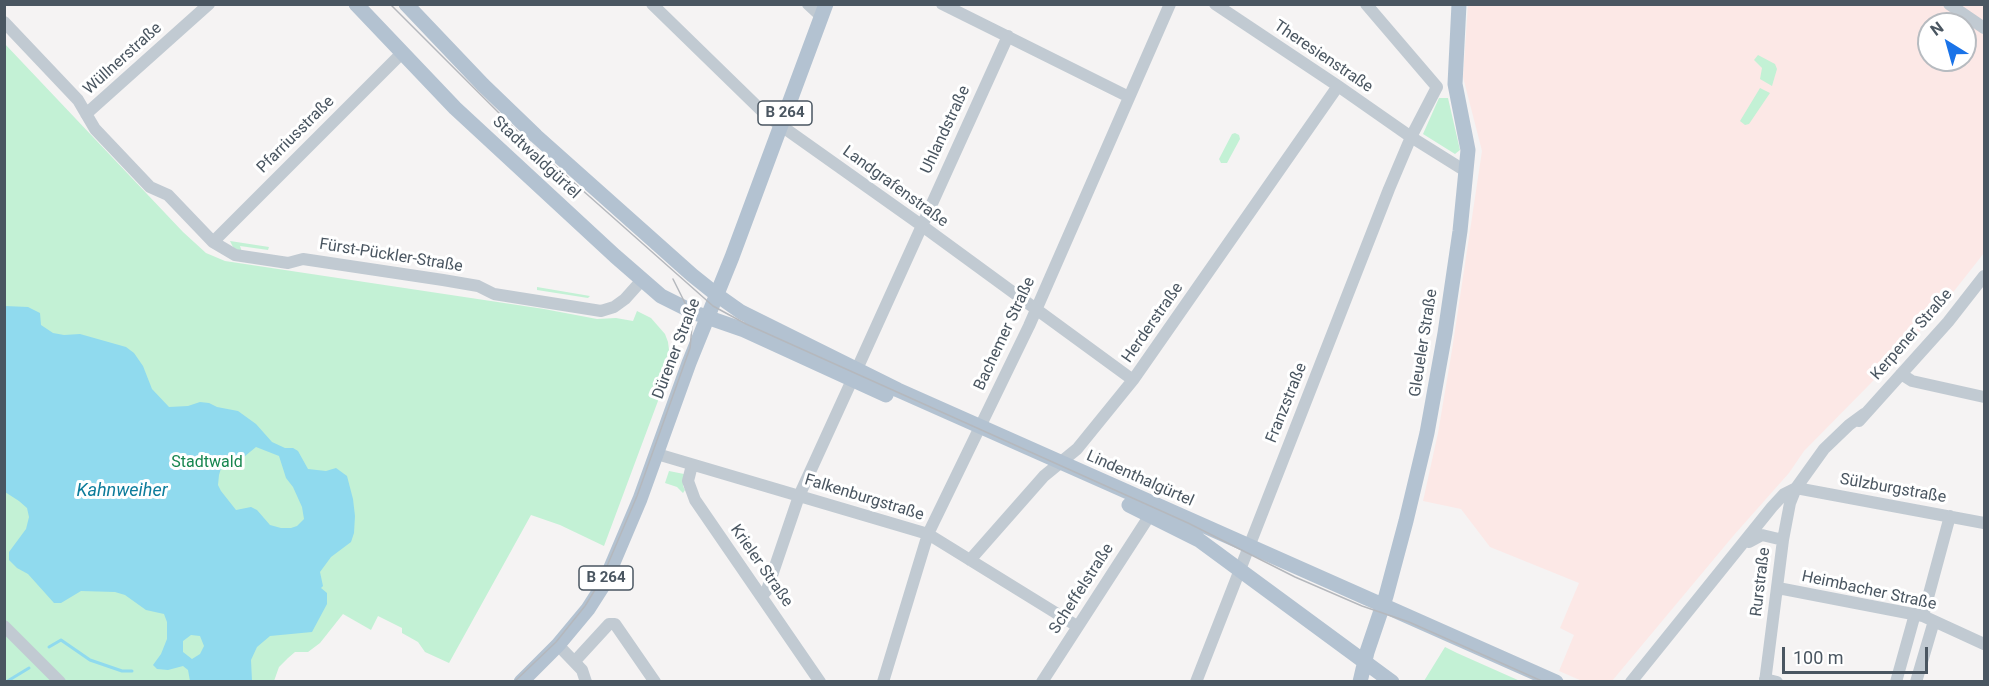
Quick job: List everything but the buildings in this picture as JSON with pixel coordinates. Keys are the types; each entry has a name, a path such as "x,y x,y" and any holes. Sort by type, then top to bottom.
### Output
{"main road":[{"name":"Stadtwaldgürtel","path":"356,4 455,108 642,279 666,299 708,317"},
{"name":"Stadtwaldgürtel","path":"406,4 483,85 536,136 717,295"},
{"name":"Gleueler Straße","path":"1360,681 1406,521 1427,433 1445,333 1468,150 1455,84 1459,4"},
{"name":"Dürener Straße","path":"520,681 558,645 588,609 604,584 657,454 689,363 717,295 823,10"},
{"name":"Lindenthalgürtel","path":"717,295 741,312 855,374"},
{"name":"Lindenthalgürtel","path":"708,317 898,390 977,431 1056,467 1249,546 1556,681"},
{"name":"Lindenthalgürtel","path":"1056,467 1199,540 1392,681"}],"street":[{"name":"Wüllnerstraße","path":"86,114 209,4"},
{"name":"Landgrafenstraße","path":"652,4 766,115 1133,380"},
{"path":"808,4 823,10"},
{"path":"942,4 1129,97"},
{"name":"Bachemer Straße","path":"883,681 928,534 1029,326 1170,4"},
{"name":"Theresienstraße","path":"1215,4 1411,137 1467,172"},
{"path":"1366,4 1437,87 1455,84"},
{"path":"1949,4 1984,28"},
{"name":"Fürst-Pückler-Straße","path":"4,22 78,100 95,129 150,187 168,195 213,242 235,255 288,263 303,259 396,273 478,286 494,294 601,311 614,307 625,299 642,279"},
{"name":"Uhlandstraße","path":"762,596 767,590 799,496 1008,36"},
{"name":"Pfarriusstraße","path":"213,242 402,53"},
{"name":"Herderstraße","path":"970,560 1056,467 1077,449 1133,380 1338,86"},
{"name":"Franzstraße","path":"1196,681 1389,189 1411,137 1437,87"},
{"name":"Kerpener Straße","path":"1631,681 1784,494 1796,488 1828,445 1864,414 1901,374 1948,322 1984,276"},
{"path":"1901,374 1912,381 1984,397"},
{"name":"Falkenburgstraße","path":"657,454 928,534 1077,626"},
{"name":"Krieler Straße","path":"692,465 688,481 695,500 820,681"},
{"name":"Sülzburgstraße","path":"1796,488 1984,523"},
{"name":"Rurstraße","path":"1769,681 1783,540 1790,503 1796,488"},
{"name":"Scheffelstraße","path":"1042,681 1150,515"},
{"path":"1916,681 1924,617 1950,516"},
{"name":"Kerpener Straße","path":"1741,548 1762,535 1783,540"},
{"name":"Heimbacher Straße","path":"1778,588 1924,617 1984,644"},
{"path":"1896,681 1924,617"},
{"path":"575,662 609,624 615,624 655,681"},
{"path":"4,626 60,681"},
{"path":"558,645 582,670 586,681"}],"shaded area":[{"path":"1468,5 1984,5 1984,253 1936,314 1804,451 1789,473 1612,681 1582,681 1559,671 1574,635 1560,628 1579,583 1490,547 1461,509 1423,501 1438,433 1452,350 1482,151 1463,77"}],"green space":[{"name":"Stadtwald","path":"4,43 183,232 206,253 225,261 597,319 616,318 633,321 637,311 651,318 665,334 671,366 604,546 560,525 531,515 449,663 425,652 418,642 402,633 402,628 378,616 371,630 343,614 320,643 308,652 295,652 288,658 279,667 274,681 5,681"},
{"path":"1758,55 1775,64 1777,69 1772,86 1760,79 1762,68 1754,60"},
{"path":"1760,88 1770,93 1749,124 1745,125 1740,121"},
{"path":"1439,98 1448,98 1460,150 1455,154 1423,134"},
{"path":"1235,133 1240,139 1227,163 1221,163 1219,159 1232,134"},
{"path":"230,241 269,247 268,250 240,246 242,252 240,252 233,247"},
{"path":"537,287 590,296 588,298 537,290"},
{"path":"669,471 684,474 685,490 683,493 677,487 665,483"},
{"path":"1445,647 1457,653 1520,681 1424,681"}],"water":[{"name":"Kahnweiher","path":"5,306 28,307 40,313 41,325 53,333 80,334 126,347 134,353 143,366 152,389 169,407 188,406 200,402 238,411 256,424 272,442 298,451 308,469 326,471 336,468 347,476 353,499 354,533 351,542 331,557 320,572 323,586 321,588 327,593 327,604 312,632 270,636 257,647 251,660 252,681 190,681 188,670 183,666 168,670 157,669 153,665 161,654 167,639 167,622 164,614 146,610 125,595 115,592 81,591 61,603 54,603 28,574 9,560 9,552 26,529 29,517 27,508 5,492","holes":["256,447 279,456 286,478 302,507 304,519 297,526 281,528 270,525 257,510 251,507 236,510 221,491 218,485 222,465 228,461 239,461","191,635 200,636 204,646 200,654 192,659 183,652 183,641"]}],"waterway":[{"path":"49,647 61,640 90,660 122,671 132,671"},
{"path":"6,682 29,668"}],"tram line":[{"path":"390,4 528,142 713,306 746,324 1188,523 1295,577 1362,606 1409,622 1544,682"},
{"path":"514,682 556,642 585,606 601,580 637,496 690,348 692,327 689,311 673,279"}]}
